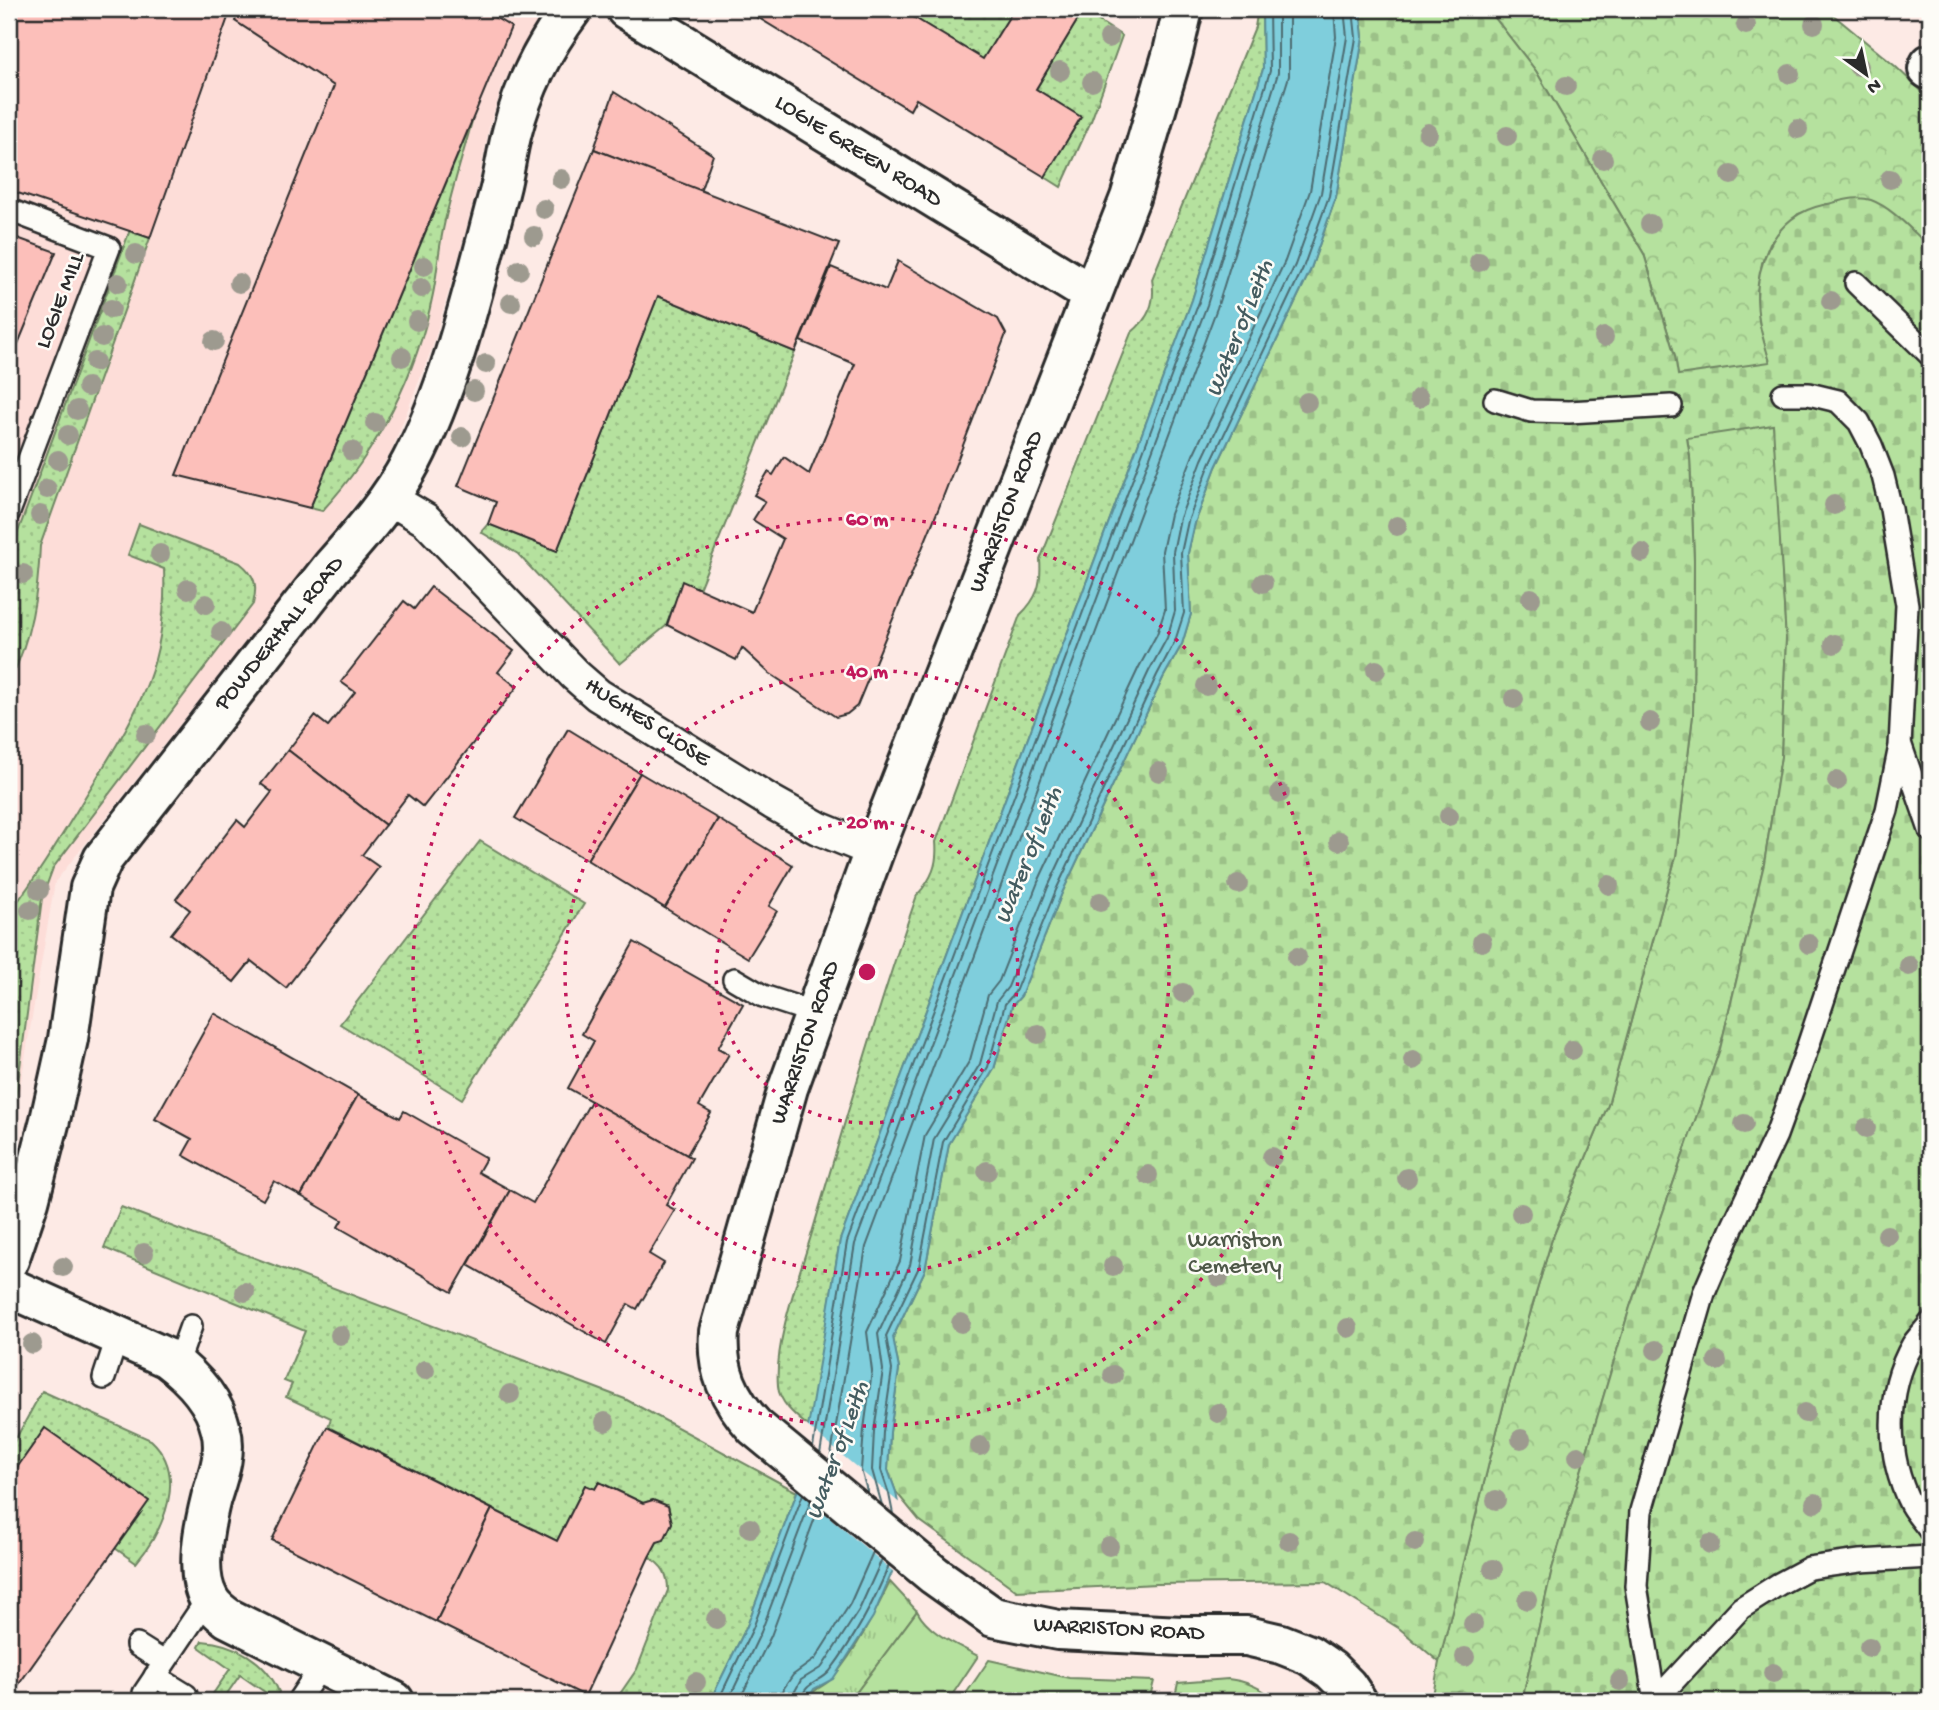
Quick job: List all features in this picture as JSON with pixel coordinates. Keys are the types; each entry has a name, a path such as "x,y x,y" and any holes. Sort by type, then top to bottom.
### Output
{"street":[{"name":"POWDERHALL ROAD","path":"9,1259 29,1201 50,1120 68,1039 90,888 103,859 331,568 363,532 389,498 411,462 454,355 502,184 512,133 524,92 572,9"},
{"name":"LOGIE GREEN ROAD","path":"625,9 1091,295"},
{"name":"WARRISTON ROAD","path":"1183,9 1130,198 874,851 788,1088 719,1332 720,1366 733,1398 746,1417 777,1446 964,1597 993,1617 1058,1630 1247,1636 1281,1644 1309,1655 1331,1670 1357,1701"},
{"name":"HUGHES CLOSE","path":"389,498 426,520 575,675 598,695 773,803 818,828 874,851"},
{"path":"9,1287 167,1358 188,1373 215,1410 222,1431 222,1459 205,1527 202,1551 203,1577 208,1598 228,1618 394,1701"}],"lane":[{"name":"LOGIE MILL","path":"9,210 109,248 9,512"},
{"path":"1856,283 1930,355"},
{"path":"1656,1701 1636,1586 1641,1511 1704,1293 1776,1135 1805,1055 1887,810 1900,746 1906,604 1883,476 1859,422 1838,401 1809,394 1783,394"},
{"path":"1495,400 1531,411 1569,412 1671,406"},
{"path":"1900,746 1930,830"},
{"path":"734,979 763,996 816,1013"},
{"path":"1930,1323 1913,1345 1897,1383 1891,1425 1896,1467 1912,1506 1930,1531"},
{"path":"177,1365 191,1326"},
{"path":"104,1378 118,1335"},
{"path":"1656,1701 1741,1608 1809,1568 1860,1561 1930,1558"},
{"path":"154,1677 208,1598"},
{"path":"136,1644 154,1677 186,1695"},
{"path":"298,1701 322,1665"}],"shaded area":[{"path":"9,9 543,9 503,84 489,127 479,179 432,348 391,452 370,485 55,882 9,1152"}],"green space":[{"path":"900,9 1014,9 983,59"},
{"path":"1258,9 1262,9 1263,69 1192,300 840,1240 809,1427 789,1409 779,1392 780,1348 796,1284 876,1018 917,895 933,871 936,842 1020,615 1031,603 1037,590 1040,560 1131,333 1150,309 1152,279 1255,27"},
{"name":"Warriston Cemetery","path":"1360,9 1488,9 1536,71 1644,254 1675,356 1678,375 1770,362 1757,301 1762,265 1778,233 1805,211 1859,198 1871,200 1895,214 1930,247 1930,1701 1522,1701 1552,1569 1630,1307 1720,1049 1764,864 1781,757 1786,640 1773,425 1687,438 1694,561 1693,715 1676,856 1608,1105 1552,1239 1505,1399 1439,1662 1400,1629 1325,1582 1157,1584 1017,1591 919,1520 896,1492 888,1470 890,1432 899,1369 893,1337 925,1270 949,1144 994,1069 1012,1006 1021,996 1062,893 1163,678 1182,644 1191,614 1188,553 1195,523 1216,467 1310,271 1336,197 1363,37"},
{"path":"1488,9 1826,9 1930,99 1930,247 1886,209 1827,204 1798,214 1770,243 1762,263 1757,292 1759,321 1770,362 1786,640 1781,757 1764,864 1720,1049 1630,1307 1552,1569 1522,1701 1432,1701 1439,1662 1505,1399 1552,1239 1608,1105 1676,856 1693,715 1694,561 1690,457 1675,356 1644,254 1536,71"},
{"path":"1083,11 1122,36 1091,121 1061,187 1045,177 1081,117 1036,89"},
{"path":"472,121 445,221 426,324 405,382 377,438 342,488 322,511 310,508"},
{"path":"130,230 150,238 40,546 32,616 23,650 9,683 9,556"},
{"path":"658,296 795,352 699,589 683,582 666,626 620,664 518,554 481,532 488,524 557,551"},
{"path":"139,524 240,563 254,581 253,604 53,868 42,898 16,1098 14,1109 9,1116 9,908 12,909 41,868 119,741 145,690 154,664 164,604 164,569 128,555"},
{"path":"480,841 584,904 462,1099 340,1024"},
{"path":"121,1207 625,1399 797,1492 747,1626 710,1701 615,1701 637,1669 668,1590 664,1571 649,1557 657,1542 664,1539 672,1523 668,1506 653,1500 643,1503 600,1482 595,1489 585,1485 557,1541 328,1427 331,1418 286,1397 292,1384 284,1381 305,1331 104,1248"},
{"path":"42,1391 151,1440 162,1454 168,1469 168,1503 155,1535 136,1563 115,1548 45,1429 9,1479 9,1451"},
{"path":"890,1582 917,1611 850,1701 807,1701 814,1692 831,1680 842,1666 865,1631"},
{"path":"917,1611 936,1632 978,1656 948,1701 886,1701 879,1697 875,1701 850,1701"},
{"path":"202,1641 226,1645 258,1663 279,1692 275,1699 240,1675 222,1701 208,1701 230,1669 199,1647"},
{"path":"989,1660 1069,1678 1154,1681 1149,1701 961,1701"},
{"path":"1228,1679 1255,1686 1278,1701 1174,1701 1178,1683"}],"water":[{"name":"Water of Leith","path":"1262,9 1360,9 1363,37 1336,197 1310,271 1216,467 1195,523 1188,553 1191,614 1182,644 1163,678 1062,893 1021,996 1012,1006 994,1069 949,1144 925,1270 893,1337 899,1369 890,1432 888,1470 896,1492 905,1542 873,1617 833,1679 814,1689 807,1701 710,1701 747,1626 797,1492 840,1240 1192,300 1263,69"}],"pier":[{"path":"806,1425 902,1505 909,1542 896,1574 794,1487"}],"building":[{"path":"9,9 231,9 150,238 9,190"},
{"path":"240,9 481,9 511,27 310,508 176,475 334,86 235,21"},
{"path":"744,9 900,9 983,59 1014,9 1079,9 1083,11 1036,89 1081,117 1045,177 916,99 910,110"},
{"path":"614,92 713,155 700,192 594,149"},
{"path":"594,149 839,244 795,352 658,296 557,551 488,524 496,502 458,486"},
{"path":"9,235 56,252 13,356 9,355"},
{"path":"898,261 998,319 1006,334 938,510 857,706 847,714 836,717 769,673 742,648 736,660 667,625 682,581 752,612 783,539 753,520 765,501 754,495 768,472 773,475 784,457 809,474 855,364 800,341 831,267 886,290"},
{"path":"431,587 514,651 498,672 517,687 423,807 408,795 385,825 288,750 315,716 328,726 355,692 341,682 404,601 414,609"},
{"path":"568,729 640,773 587,860 515,818"},
{"path":"288,750 385,825 362,855 379,867 286,988 251,961 234,982 171,934 190,910 176,899 237,820 245,827 272,792 261,784"},
{"path":"640,773 718,819 665,908 587,860"},
{"path":"718,819 793,865 769,906 777,911 748,958 665,908"},
{"path":"634,942 743,1004 718,1048 729,1054 699,1106 711,1113 687,1155 568,1088 594,1041 582,1034"},
{"path":"214,1013 358,1095 301,1196 274,1181 263,1200 183,1155 192,1139 155,1119"},
{"path":"358,1095 400,1118 404,1111 486,1158 478,1172 510,1190 452,1292 338,1227 342,1220 301,1196"},
{"path":"591,1101 692,1158 666,1205 675,1210 649,1254 664,1263 637,1309 628,1304 606,1344 468,1265 510,1190 533,1203"},
{"path":"327,1427 492,1509 436,1622 272,1540"},
{"path":"45,1428 149,1501 9,1698 9,1479"},
{"path":"599,1482 643,1503 653,1500 668,1506 672,1523 664,1540 657,1542 649,1557 585,1696 436,1622 492,1509 557,1541 585,1485 595,1489"}]}
